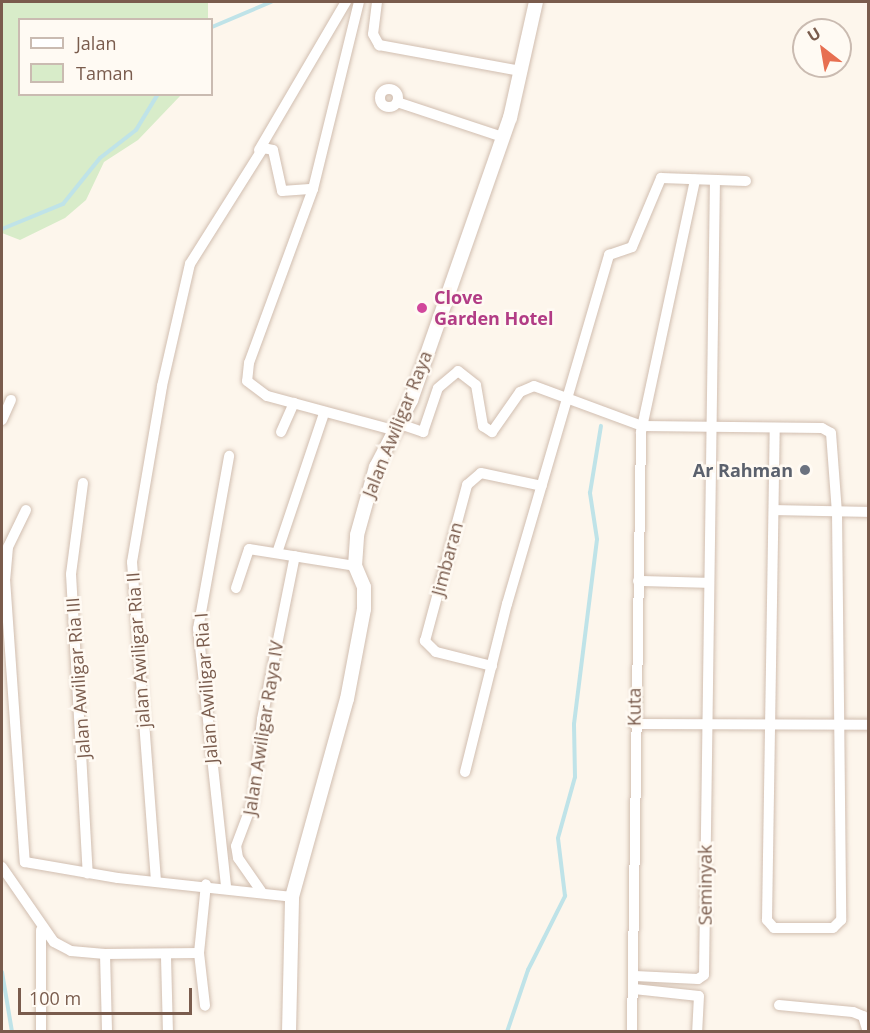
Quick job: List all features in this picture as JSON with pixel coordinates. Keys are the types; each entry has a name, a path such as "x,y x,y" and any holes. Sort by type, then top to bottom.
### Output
{"street":[{"name":"jalan Awiligar Ria II","path":"156,881 130,585 162,386 196,247 259,151 346,2"},
{"path":"358,2 313,189 246,376 260,392 324,413 423,432 438,388 458,371 476,385 486,431 496,428 528,387 569,399 642,426 710,429 775,428 822,428 831,433 837,512 841,920 833,928 774,928 767,920 776,510 775,428"},
{"path":"377,2 373,34 379,45 521,71"},
{"name":"Jalan Awiligar Raya","path":"289,1032 292,897 355,656 365,596 355,566 369,487 395,426 411,400 503,137 521,71 536,2"},
{"path":"397,102 503,137"},
{"path":"259,151 269,146 273,150 282,191 313,189"},
{"path":"465,772 542,486 609,255 632,247 661,178 746,181"},
{"name":"Kuta","path":"632,1032 635,976 634,724 642,426 694,180"},
{"path":"706,725 715,181"},
{"path":"2,420 11,400"},
{"path":"281,432 294,403"},
{"path":"277,553 324,413"},
{"name":"Jalan Awiligar Ria I","path":"226,886 198,629 229,456"},
{"name":"Jimbaran","path":"492,666 436,652 425,642 467,485 481,473 542,486"},
{"name":"Jalan Awiligar Ria III","path":"83,483 71,574 88,874"},
{"path":"26,510 8,547 5,579 22,858 28,865 88,874 226,886 292,897"},
{"path":"776,510 868,512"},
{"path":"236,588 247,550 355,566"},
{"name":"Jalan Awiligar Raya IV","path":"261,891 237,858 236,846 252,808 262,718 295,556"},
{"path":"638,581 708,583"},
{"path":"634,724 868,725"},
{"name":"Seminyak","path":"635,976 698,979 704,975 706,725"},
{"path":"2,867 41,930 63,949 166,957 199,953"},
{"path":"205,1006 199,953 206,884"},
{"path":"41,930 41,1032"},
{"path":"105,954 107,1032"},
{"path":"166,957 168,1032"},
{"path":"634,989 699,996 697,1032"},
{"path":"779,1005 854,1012 863,1016 868,1032"}],"green space":[{"path":"2,2 208,2 208,18 18,18 18,96 180,96 138,140 104,162 86,200 65,218 20,240 2,233"}],"waterway":[{"path":"213,27 271,2"},
{"path":"2,229 63,204 100,158 136,130 157,96"},
{"path":"507,1032 528,970 565,896 558,838 575,777 574,724 597,539 590,493 601,426"},
{"path":"2,972 12,1032"}],"place":[{"name":"Clove Garden Hotel","path":"422,308"},
{"name":"Ar Rahman","path":"805,470"}]}
